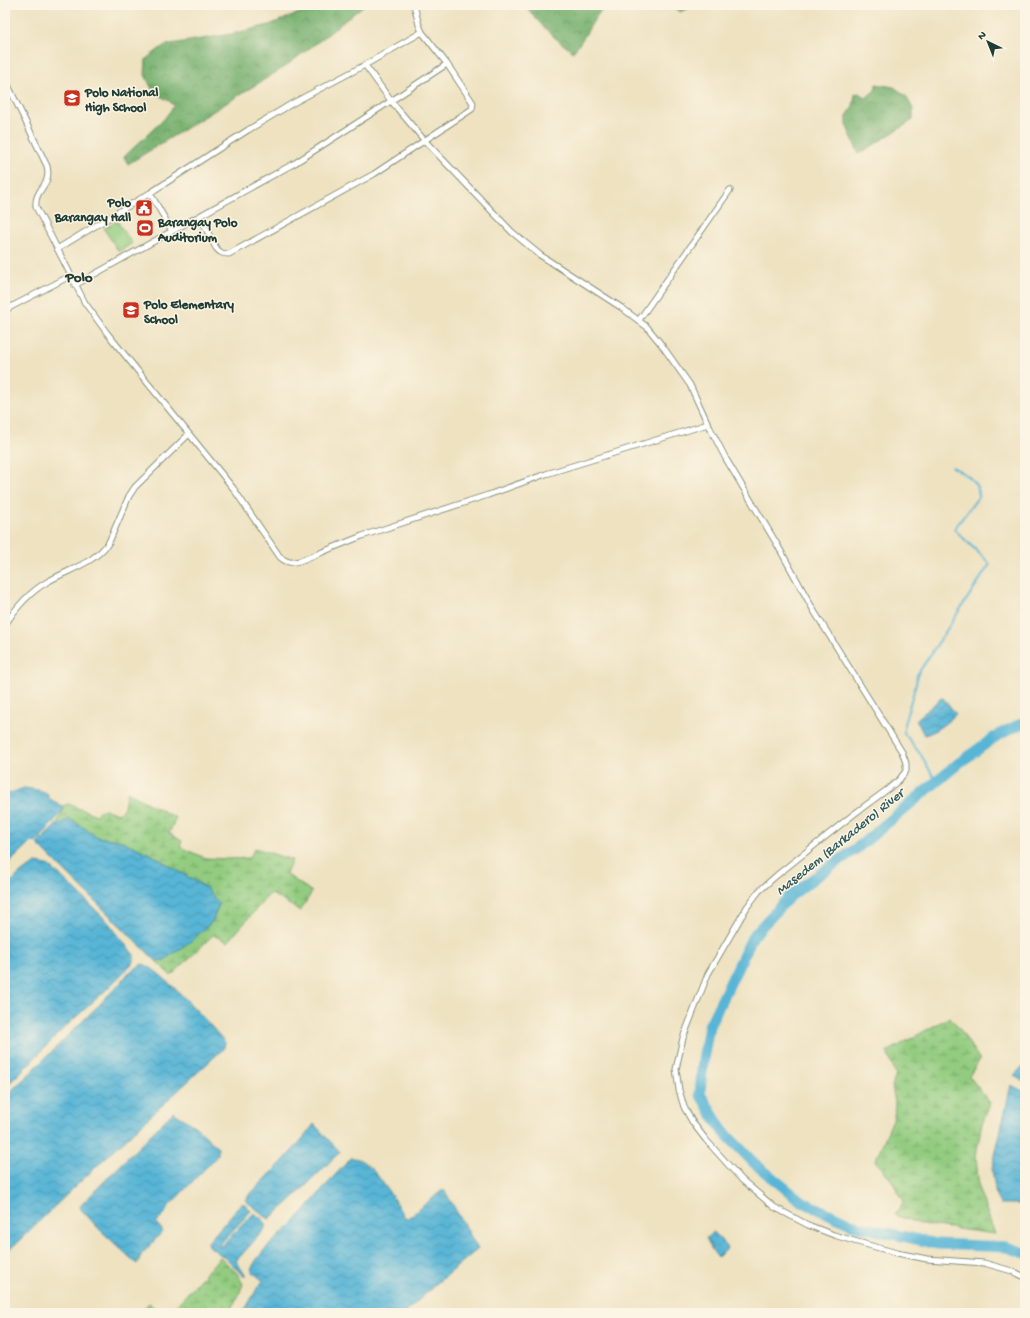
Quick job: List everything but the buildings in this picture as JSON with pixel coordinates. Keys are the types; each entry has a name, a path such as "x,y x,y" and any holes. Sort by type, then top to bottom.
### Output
{"street":[{"path":"200,217 216,248 220,252 229,254 374,174 472,109 473,103 447,64 422,32 414,5"},
{"path":"57,249 150,193 293,103 365,65 422,32"},
{"path":"75,285 295,163 447,64"},
{"path":"365,65 391,101 425,141 512,232 540,255 592,288 647,327 676,363 693,390 726,459 778,546 814,611 902,752 906,763 906,771 888,789 777,875 759,891 747,906 708,974 683,1038 676,1069 679,1090 684,1107 693,1123 706,1140 742,1180 774,1207 808,1225 834,1235 897,1253 927,1258 984,1263 1012,1271 1025,1277"},
{"path":"5,79 47,166 47,182 35,201 36,208 85,303 107,333 233,488 280,556 288,562 292,563 300,561 362,536 488,495 546,474 708,424"},
{"path":"638,320 730,190"},
{"path":"150,193 172,231"},
{"path":"5,310 70,276"},
{"path":"5,626 21,604 34,592 47,582 86,563 105,548 129,496 135,487 189,434"}],"green space":[{"path":"316,5 364,5 283,68 128,164 124,157 164,119 174,106 168,100 154,93 145,75 146,59 165,45 231,34 269,25"},
{"path":"525,5 651,5 641,12 616,7 603,8 573,52 547,30"},
{"path":"671,5 697,5 680,12"},
{"path":"876,84 894,87 906,96 913,109 913,120 859,154 847,127 847,116 853,107 855,94 859,93 866,98 875,90"},
{"path":"117,221 132,243 119,252 104,229"},
{"path":"127,792 176,818 169,833 182,841 180,847 205,858 249,858 255,848 292,860 286,874 312,892 300,911 270,893 228,942 213,935 171,976 156,961 164,960 212,922 219,904 205,887 152,855 122,841 97,837 70,819 56,825 64,809 63,806 68,804 96,815 103,809 119,814 124,807"},
{"path":"950,1017 980,1060 969,1076 990,1103 981,1127 976,1156 979,1190 995,1234 920,1224 895,1215 904,1201 888,1175 875,1161 894,1117 895,1103 892,1086 896,1075 887,1052"},
{"path":"220,1257 237,1273 243,1284 238,1297 228,1313 171,1313 176,1306"},
{"path":"149,1303 159,1312 161,1313 139,1313"}],"water":[{"path":"943,698 956,714 946,723 924,735 916,720"},
{"path":"24,788 38,790 47,794 50,799 63,806 64,809 37,842 31,842 5,867 5,795"},
{"path":"70,819 97,837 122,841 152,855 205,887 219,904 212,922 191,941 164,960 156,961 37,844 56,825"},
{"path":"36,863 48,865 108,922 134,955 134,962 105,991 65,1027 5,1088 5,887 23,871"},
{"path":"142,964 159,974 185,998 225,1042 224,1048 102,1161 5,1254 5,1098 103,1001 128,973"},
{"path":"1025,1064 1025,1082 1014,1075"},
{"path":"1011,1085 1025,1092 1025,1204 1000,1204 996,1197 992,1168"},
{"path":"173,1112 196,1127 218,1148 218,1155 168,1207 164,1215 156,1223 163,1231 141,1255 137,1264 98,1228 79,1207"},
{"path":"314,1124 340,1152 269,1219 246,1201 248,1196 283,1161"},
{"path":"351,1158 359,1159 374,1172 389,1191 404,1217 408,1218 441,1191 445,1191 478,1249 438,1282 405,1313 243,1313 259,1285 263,1281 251,1270 254,1263 264,1250 309,1206 336,1173"},
{"path":"241,1204 245,1204 251,1211 219,1245 221,1246 254,1213 263,1220 266,1225 264,1230 236,1261 246,1276 243,1276 229,1261 209,1246 208,1242"},
{"path":"714,1232 728,1248 718,1258 706,1238"}],"waterway":[{"path":"936,781 921,755 904,733 904,724 916,684 917,675 990,564 954,529 979,496 974,482 966,475 952,467"},
{"name":"Masedem (Barkadero) River","path":"1025,722 998,735 959,763 856,849 789,897 753,936 709,1026 703,1060 700,1094 722,1130 754,1163 801,1201 853,1225 937,1244 1006,1247 1025,1253"}],"place":[{"name":"Polo National High School","path":"72,98"},
{"name":"Polo Barangay Hall","path":"144,208"},
{"name":"Barangay Polo Auditorium","path":"145,228"},
{"name":"Polo Elementary School","path":"131,310"}],"district":[{"name":"Polo","path":"79,276"}]}
